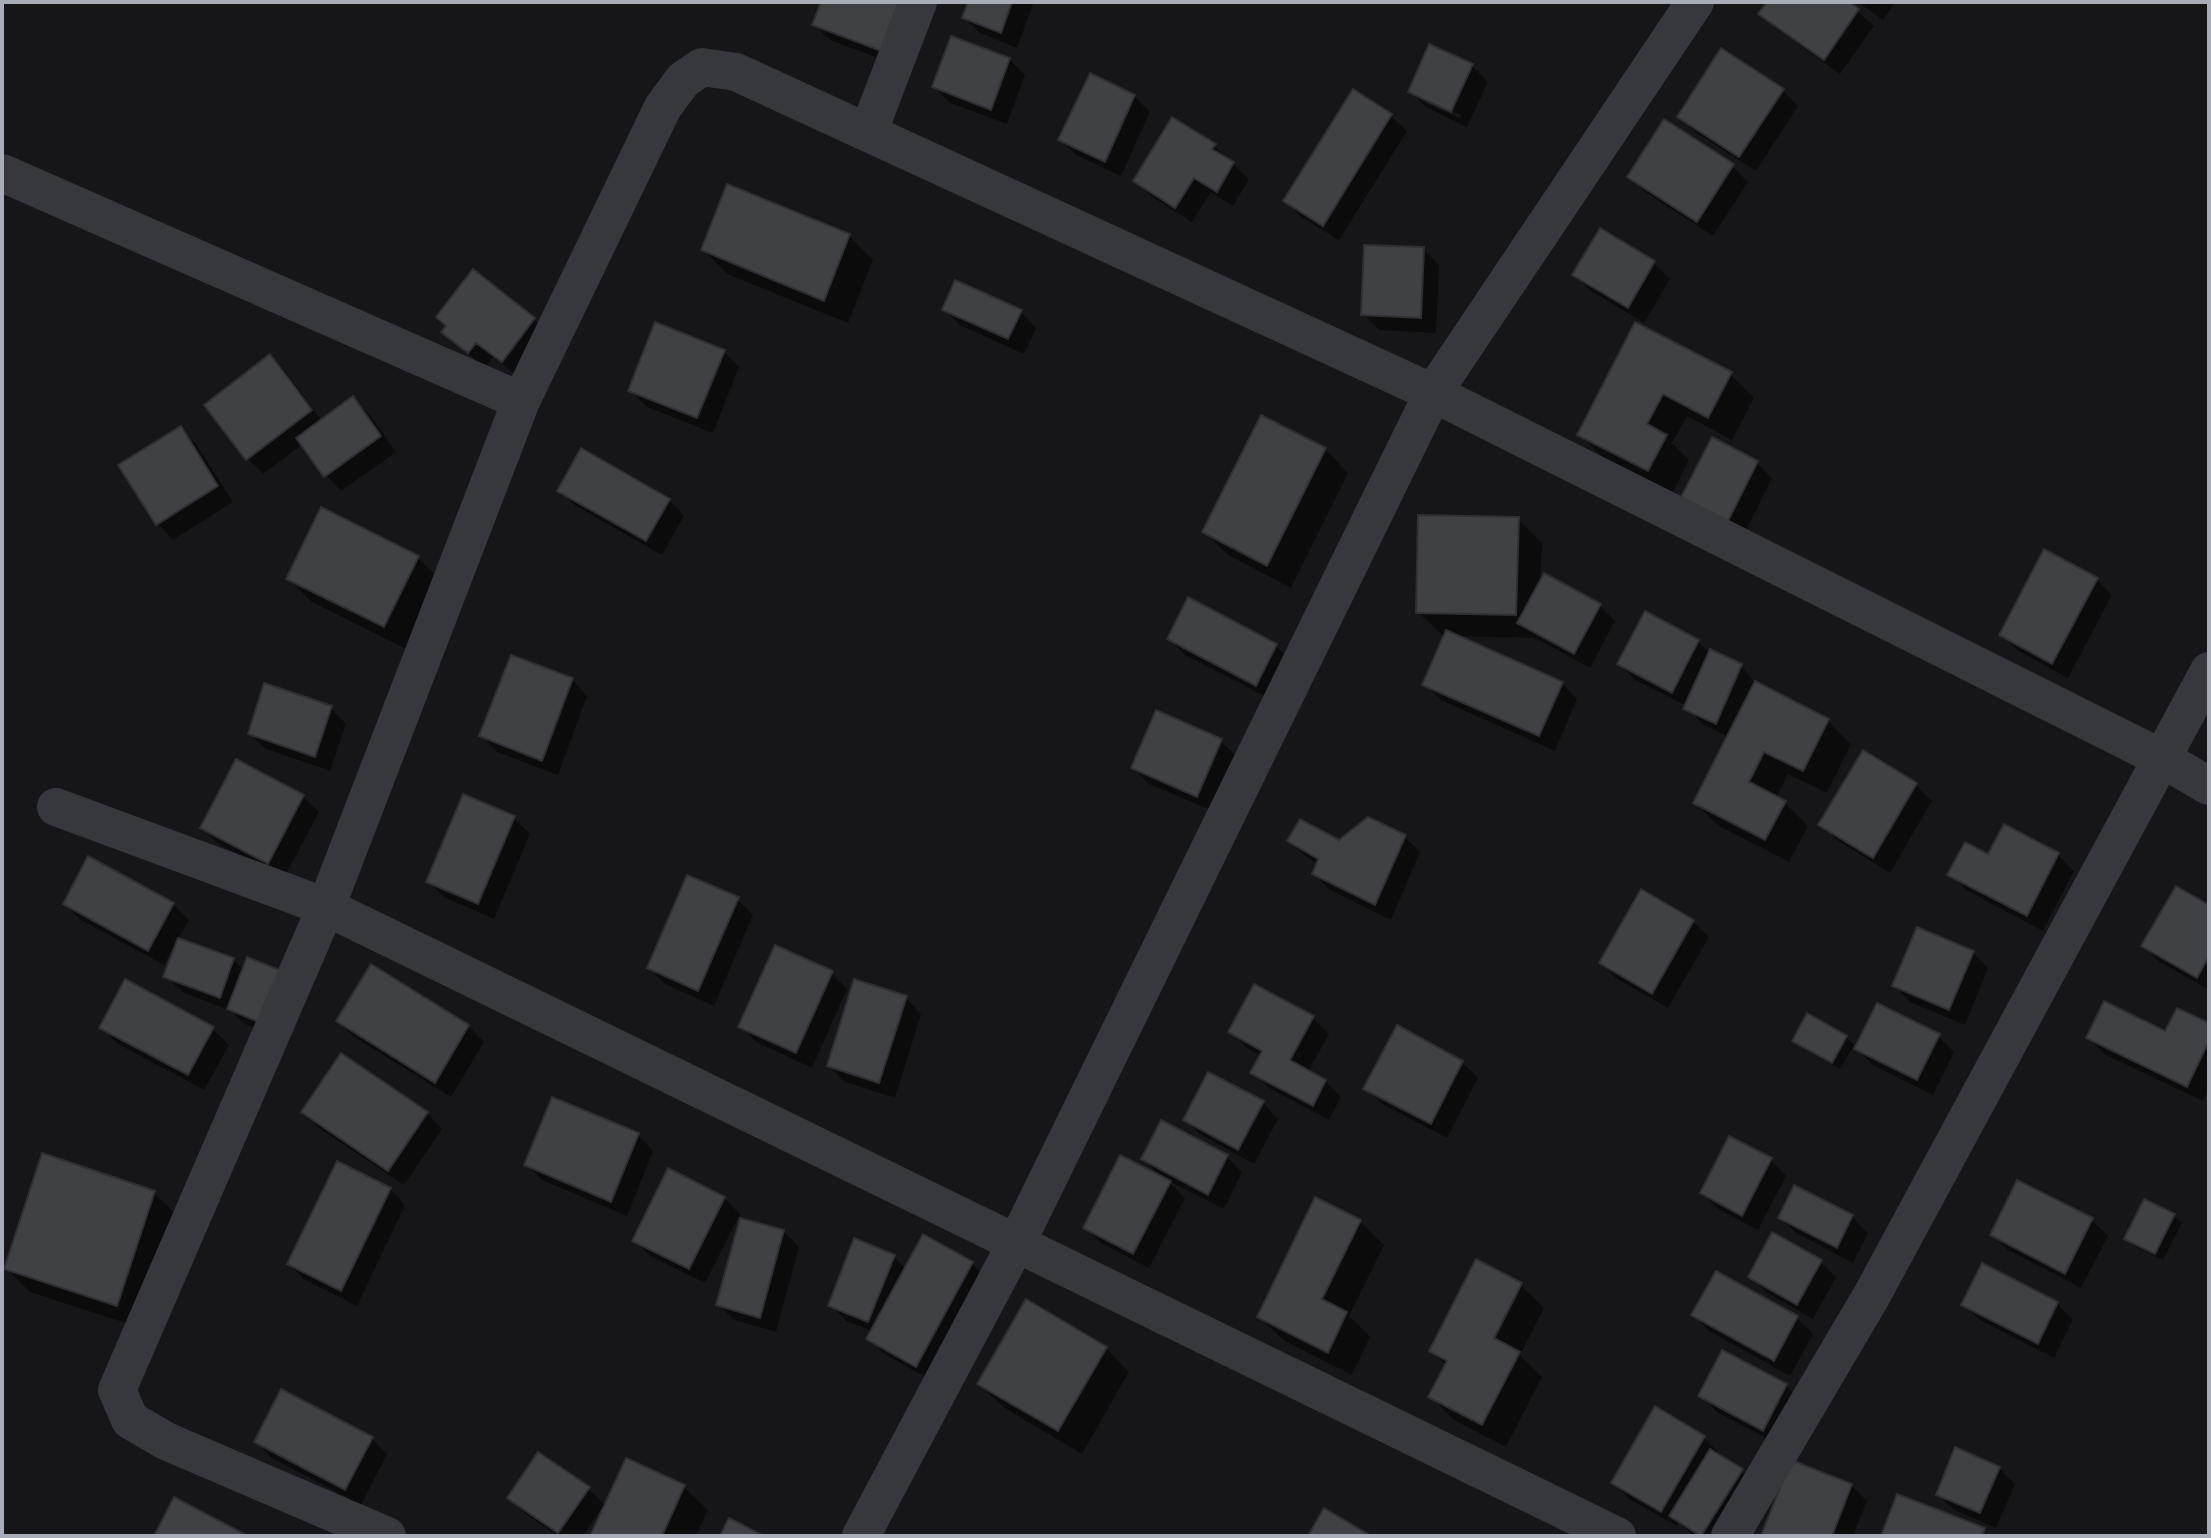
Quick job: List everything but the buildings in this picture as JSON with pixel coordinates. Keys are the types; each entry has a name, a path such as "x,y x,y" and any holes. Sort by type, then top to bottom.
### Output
{"street":[{"path":"868,133 918,2"},
{"path":"861,1536 1017,1242 1433,393 1695,2"},
{"path":"387,1536 166,1441 130,1420 117,1390 326,907 521,401 663,107 683,80 702,67 736,72 1433,393 2161,758 2209,786"},
{"path":"2,173 521,401"},
{"path":"1730,1536 1872,1295 2209,671"},
{"path":"56,807 326,907 1617,1536"}]}
